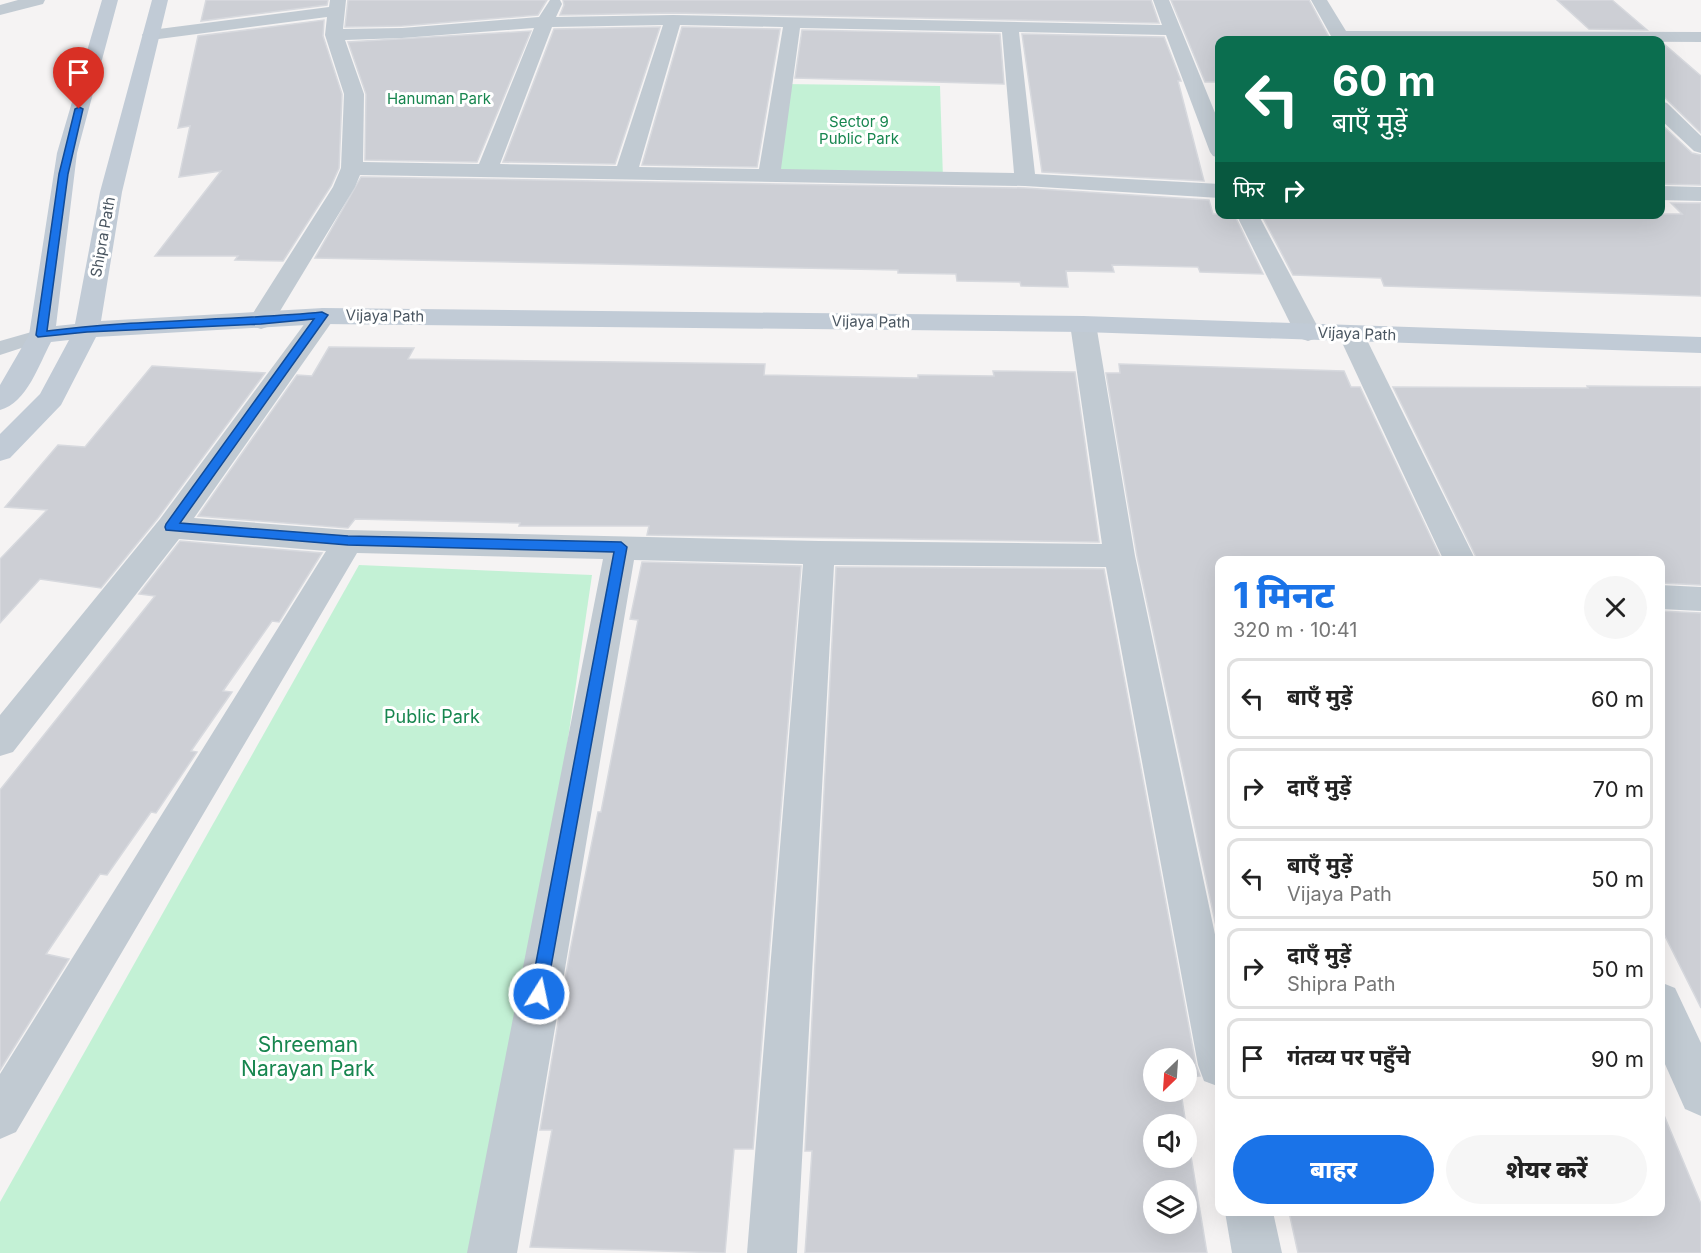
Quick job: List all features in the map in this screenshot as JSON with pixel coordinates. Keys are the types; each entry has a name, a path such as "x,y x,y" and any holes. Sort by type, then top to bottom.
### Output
{"street":[{"path":"0,10 37,0"},
{"path":"0,401 13,388 42,335 67,153 110,0"},
{"name":"Shipra Path","path":"0,451 51,399 87,329 111,192 160,0"},
{"path":"487,171 545,22 556,0"},
{"path":"1161,0 1215,140"},
{"path":"1319,0 1340,36"},
{"path":"151,35 338,6 334,35 354,94 352,168 344,187 261,321"},
{"path":"626,173 673,20"},
{"path":"334,35 402,33 545,22 673,20 1171,30"},
{"path":"769,176 792,24"},
{"path":"1010,28 1025,180"},
{"path":"1665,37 1701,37"},
{"path":"1665,112 1701,147"},
{"path":"352,168 1025,180 1215,191"},
{"path":"1665,193 1701,194"},
{"path":"1250,219 1308,333"},
{"path":"0,741 171,527 322,315"},
{"name":"Vijaya Path","path":"42,335 87,329 261,321 322,315 1083,324 1701,345"},
{"path":"1083,324 1119,556 1215,1040"},
{"path":"1351,334 1458,556"},
{"path":"171,527 348,541 819,553 1119,556"},
{"path":"0,1116 348,541"},
{"path":"492,1253 621,547"},
{"path":"772,1253 819,553"},
{"path":"1665,597 1701,599"},
{"path":"1665,1014 1701,1093"},
{"path":"1250,1216 1257,1253"}],"lane":[{"path":"0,348 42,335"}],"green space":[{"name":"Sector 9 Public Park","path":"783,84 940,86 943,179 769,176"},
{"name":"Shreeman Narayan Park","path":"359,565 592,575 549,868 468,1253 0,1253 0,1202"}],"building":[{"path":"206,0 328,0 327,5 201,21"},
{"path":"348,0 547,0 538,15 402,26 345,27"},
{"path":"563,0 1151,0 1159,23 673,13 560,15 564,5"},
{"path":"1171,0 1309,0 1328,36 1215,36 1215,82 1205,82"},
{"path":"1557,0 1612,0 1647,30 1589,29"},
{"path":"324,20 323,36 342,94 339,168 331,186 283,261 235,260 238,256 155,256 221,171 179,177 190,126 178,128 198,36"},
{"path":"660,27 615,164 503,162 554,29"},
{"path":"682,27 780,29 757,167 642,165"},
{"path":"802,30 1000,34 1004,84 795,78"},
{"name":"Hanuman Park","path":"531,31 477,162 365,160 366,94 348,42"},
{"path":"1022,34 1164,37 1181,81 1178,81 1204,181 1042,172"},
{"path":"1665,45 1701,76 1701,133 1665,98"},
{"path":"1665,128 1692,153 1701,155 1701,185 1665,184"},
{"path":"361,177 1025,188 1209,200 1215,219 1236,219 1263,274 1200,272 1198,267 1112,265 1114,272 1066,271 1068,287 1021,286 1020,282 957,281 956,274 898,273 898,270 315,258"},
{"path":"1671,203 1701,203 1701,296 1384,286 1381,278 1293,275 1264,219 1665,219 1665,214 1682,214"},
{"path":"329,347 414,348 408,359 765,364 764,375 918,378 918,375 994,376 993,371 1075,372 1099,542 647,535 649,526 519,526 520,523 355,519 348,528 198,516 297,375 312,376"},
{"path":"1119,364 1344,371 1351,387 1360,387 1440,556 1215,556 1215,922 1137,556 1106,373 1120,373"},
{"path":"152,366 265,373 158,518 101,588 40,579 0,623 0,559 47,510 5,507 58,445 85,447"},
{"path":"1587,386 1701,387 1701,585 1665,583 1665,556 1476,556 1393,387 1588,388"},
{"path":"180,541 322,553 279,622 272,621 223,691 232,692 191,751 197,752 156,813 151,812 107,875 100,874 46,954 69,959 0,1070 0,790 155,596 139,594"},
{"path":"642,562 801,566 753,1149 734,1149 725,1253 530,1247 552,1130 540,1130 570,951 598,812 601,812 638,620 630,619"},
{"path":"836,567 1104,569 1193,1048 1143,1048 1143,1102 1183,1102 1184,1114 1143,1114 1143,1168 1193,1168 1195,1180 1143,1180 1143,1234 1197,1234 1197,1193 1207,1253 805,1253 812,1151 805,1151"},
{"path":"1665,611 1701,613 1701,1008 1665,936"},
{"path":"1665,1118 1701,1204 1701,1253 1298,1253 1290,1216 1665,1216"}],"route":[{"path":"79,109 63,174 42,335 87,329 162,327 322,315 171,527 348,541 621,547 539,994"}],"park label":[{"name":"Public Park","path":"432,717"}]}
